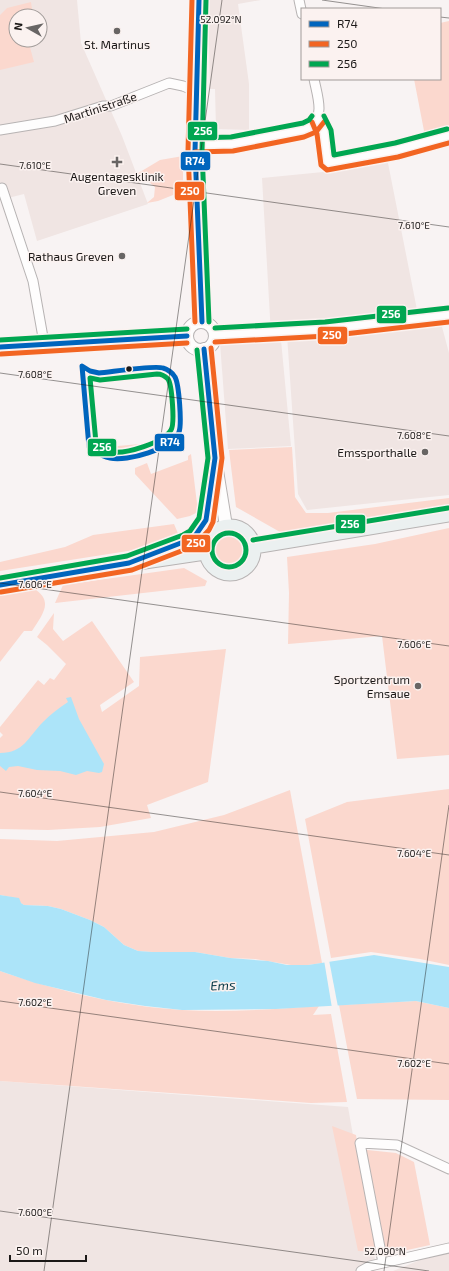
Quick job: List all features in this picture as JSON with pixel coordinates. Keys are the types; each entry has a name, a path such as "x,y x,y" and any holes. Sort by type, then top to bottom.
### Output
{"main road":[{"path":"129,563 186,541 195,536 203,526 208,512 215,458"},
{"path":"254,547 449,515"},
{"path":"226,526 240,528 247,533 252,539 254,547 254,555 246,569 231,575 217,571 211,566 205,553 208,538 219,528 226,526"},
{"path":"0,586 129,563 205,553"}],"street":[{"path":"199,0 195,145 202,322"},
{"path":"195,145 232,144 311,128 316,124 320,114 314,80"},
{"name":"Martinistraße","path":"0,130 54,122 103,106 111,106 169,83 183,86 197,92"},
{"path":"318,119 324,132 328,163 397,150 449,136"},
{"path":"2,188 33,281 44,344"},
{"path":"215,335 326,329 430,318 449,318"},
{"path":"202,322 212,327 215,335 212,343 204,349 197,349 193,347 187,336 189,328 192,325 202,322"},
{"path":"0,347 187,336"},
{"path":"204,349 215,458 226,526"},
{"path":"384,1263 360,1143 397,1146 449,1169"},
{"path":"362,1271 370,1266 449,1248"}],"shaded area":[{"path":"0,0 77,0 81,43 122,136 148,204 37,241 24,194 0,200"},
{"path":"208,0 261,0 238,4 249,84 249,130 216,129 215,89 210,89"},
{"path":"31,2 32,8 8,8 8,48 30,48 34,62 0,70 0,15 7,8"},
{"path":"449,21 449,130 425,136 414,80 441,80 441,23"},
{"path":"183,156 183,187 178,193 158,201 147,203 154,197 155,187 149,182 139,182 135,175 160,160"},
{"path":"387,158 420,325 441,323 449,353 449,495 307,510 298,494 287,335 271,335 262,178 323,172"},
{"path":"281,340 291,446 228,449 220,343"},
{"path":"162,442 146,450 129,456 120,457 103,453 96,448"},
{"path":"292,447 295,497 306,513 328,513 449,498 449,507 280,532 236,507 229,450"},
{"path":"191,454 198,512 190,516 177,519 135,474 135,468 147,463 151,474 188,460 188,456"},
{"path":"174,524 180,538 160,546 0,571 0,562 65,547 93,535"},
{"name":"Sportzentrum Emsaue","path":"449,528 449,755 397,759 382,636 288,644 289,593 287,557 375,544"},
{"path":"230,533 243,538 248,551 243,564 230,569 217,564 212,551 217,538"},
{"path":"184,568 207,581 205,586 55,603 63,585"},
{"path":"33,588 44,598 45,603 43,614 32,631 24,631 0,662 0,593"},
{"path":"54,613 53,629 63,641 92,621 134,682 100,705 102,712 139,686 140,657 226,649 208,782 147,805 151,818 100,827 48,830 0,829 0,738 3,735 0,732 0,727 38,680 44,685 50,678 54,680 66,664 37,637"},
{"path":"449,789 449,965 371,952 331,958 305,819 347,802"},
{"path":"290,790 322,963 297,966 255,959 230,958 195,952 138,951 124,945 104,927 90,920 61,909 48,906 24,905 11,897 0,895 0,839 57,841 154,832 224,815"},
{"path":"0,971 67,991 112,1001 159,1008 216,1011 319,1006 313,1015 331,1014 347,1102 311,1103 0,1081"},
{"path":"416,1001 449,1008 449,1100 357,1099 339,1005"},
{"path":"0,1081 348,1107 375,1260 356,1271 0,1271"},
{"path":"332,1126 356,1135 358,1149 396,1153 414,1162 430,1245 394,1253 358,1251"},
{"path":"449,1253 449,1271 393,1271 425,1258"}],"water":[{"path":"71,697 79,719 104,764 102,772 87,771 76,775 60,771 37,770 18,766 9,767 6,771 0,766 0,753 15,750 20,747 46,719 68,702 66,698"},
{"name":"Ems","path":"0,895 19,898 21,903 24,905 48,906 61,909 90,920 104,927 124,945 138,951 195,952 230,958 268,961 287,965 308,965 374,955 449,967 449,1008 416,1001 276,1009 182,1010 106,1000 35,983 0,971"}],"pier":[{"path":"324,960 329,960 338,1007 332,1008"}],"transit line":[{"name":"250","path":"192,0 188,151 195,322"},
{"name":"R74","path":"199,0 195,151 202,322"},
{"name":"256","path":"206,0 202,151 209,322"},
{"name":"256","path":"195,138 231,137 303,123 309,120 312,116"},
{"name":"256","path":"324,116 331,130 334,155 395,143 447,129"},
{"name":"250","path":"312,122 317,134 321,165 327,170 398,157 449,143"},
{"name":"250","path":"195,152 233,151 304,137 316,132 324,122"},
{"name":"256","path":"215,328 325,322 448,308"},
{"name":"250","path":"215,342 327,336 449,322"},
{"name":"256","path":"0,340 187,329"},
{"name":"R74","path":"0,347 187,336"},
{"name":"250","path":"1,354 187,343"},
{"name":"250","path":"1,592 132,570 189,548 198,542 209,530 213,522 222,458 211,348"},
{"name":"R74","path":"0,585 129,563 186,541 195,536 206,520 215,458 204,349"},
{"name":"256","path":"0,578 127,556 190,531 199,518 208,458 197,350"},
{"name":"R74","path":"82,366 90,371 99,373 151,367 163,368 170,371 174,376 178,387 180,404 180,428 175,438 159,449 137,456 118,459 99,454 89,447 82,366"},
{"name":"256","path":"157,374 168,379 172,396 172,426 167,435 144,447 118,452 112,452 96,443 90,378 100,380 157,374"},
{"name":"256","path":"253,540 448,508"},
{"name":"256","path":"229,533 241,538 246,550 241,562 229,567 217,562 212,550 217,538 229,533"}],"place":[{"name":"St. Martinus","path":"117,31"},
{"name":"Augentagesklinik Greven","path":"117,162"},
{"name":"Rathaus Greven","path":"122,256"},
{"name":"Emssporthalle","path":"425,452"},
{"name":"Sportzentrum Emsaue","path":"418,686"}]}
